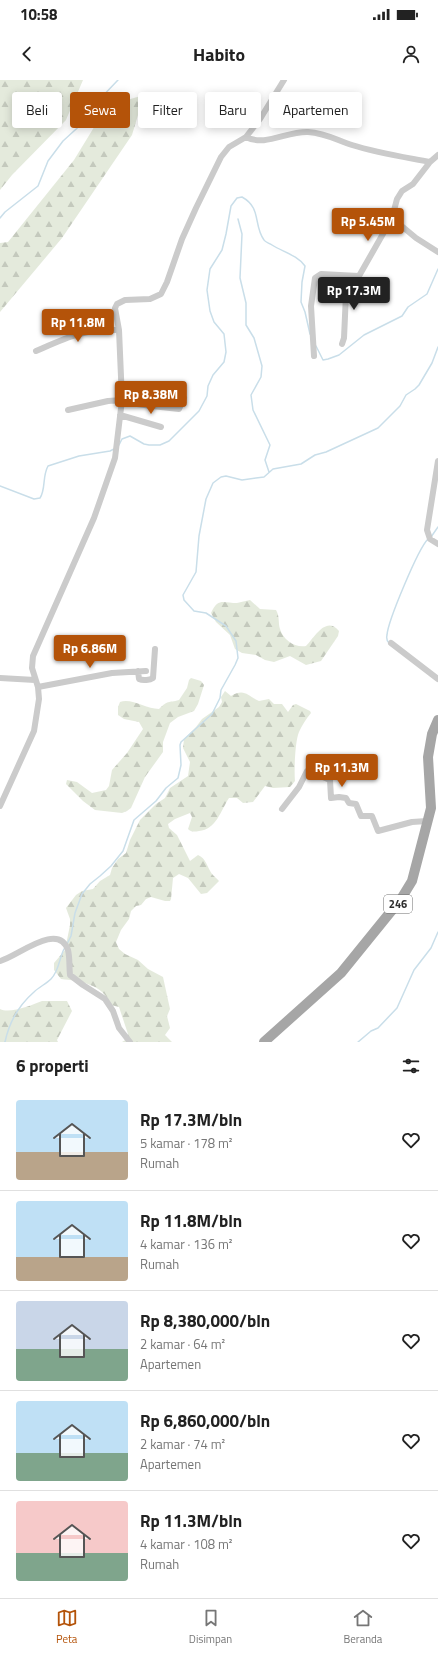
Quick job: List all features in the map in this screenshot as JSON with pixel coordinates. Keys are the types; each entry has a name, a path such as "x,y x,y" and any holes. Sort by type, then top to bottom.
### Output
{"main road":[{"name":"246","path":"264,1042 341,973 401,899 412,881 427,820 434,808 428,758 432,734 438,720"}],"street":[{"path":"0,806 34,731 39,699 38,687 32,668 33,656 91,524 115,458 122,401 119,330 116,308 117,304 130,299 150,299 161,294 167,282 182,239 221,157 229,148 246,137 260,119 284,80"},
{"path":"246,137 254,141 261,141 296,132 314,132 332,136 352,145 430,162"},
{"path":"342,344 344,338 345,298 347,294 354,292 359,276 392,218 397,199 402,191 413,184 430,162 438,155"},
{"path":"392,218 416,238 438,252"},
{"path":"314,356 310,306 315,278 321,274 359,276"},
{"path":"36,351 73,334 102,330 119,330"},
{"path":"152,406 157,389"},
{"path":"68,410 108,401 122,401 179,409 184,398"},
{"path":"120,415 161,427"},
{"path":"438,461 427,530 430,539 438,544"},
{"path":"391,643 438,679"},
{"path":"138,671 141,680 153,678 155,649"},
{"path":"38,687 112,673 146,671"},
{"path":"0,678 35,680"},
{"path":"282,809 299,787 307,771 309,770 330,780 331,798 346,798 349,803 356,804 361,816 372,816 378,831 412,822 427,820"},
{"path":"0,961 45,939 57,938 63,941 68,953 70,974 83,985 105,999 113,1011 119,1028 130,1042"}],"green space":[{"path":"0,80 83,80 78,92 70,92 70,111 66,120 62,124 62,92 12,92 12,128 58,128 12,175 0,190"},
{"path":"138,97 138,115 132,135 62,238 0,312 0,243 8,242 74,160 94,128 130,128 130,99"},
{"path":"250,600 260,609 276,610 279,627 284,637 298,646 306,646 321,630 329,625 339,631 338,636 321,661 306,665 290,656 274,662 265,660 256,655 242,653 235,649 230,635 216,622 211,613 216,605 222,602 237,603"},
{"path":"191,678 201,681 204,685 198,704 194,711 178,717 170,723 163,742 163,752 145,777 131,808 122,813 95,810 83,801 66,784 67,780 77,782 92,793 106,790 109,786 112,770 127,753 143,729 139,722 124,719 118,715 118,707 120,702 129,701 154,709 159,709 166,703 179,700 187,688"},
{"path":"225,691 231,696 243,693 259,701 269,699 274,704 282,704 288,712 293,705 296,704 310,711 311,713 303,724 298,736 295,756 295,781 290,787 273,788 265,786 253,802 243,803 237,798 229,798 214,823 205,830 194,832 188,829 192,817 190,813 175,819 168,824 169,828 177,835 190,861 198,855 201,856 205,860 212,874 219,881 207,893 201,894 188,878 179,874 173,878 170,901 151,897 146,899 141,905 136,906 131,911 129,919 121,930 116,942 119,949 125,954 138,960 148,969 163,977 170,1009 167,1016 170,1028 165,1035 172,1042 122,1042 127,1039 128,1034 119,1007 111,1005 107,998 97,988 76,981 61,979 54,970 54,963 65,950 70,925 70,919 66,908 76,895 82,891 93,889 100,881 110,875 112,868 118,859 126,853 130,840 140,820 156,804 165,798 170,788 188,776 190,762 183,748 184,739 202,719 219,707 222,702 221,697"},
{"path":"42,1001 67,1001 72,1011 57,1040 58,1042 0,1042 0,1009 15,1010"}],"waterway":[{"path":"0,218 5,212 38,186 48,161 63,141 86,120 97,102 118,80"},
{"path":"119,445 122,439 130,436 144,444 149,445 160,445 169,441 199,411 207,396 208,386 213,375 224,362 226,352 224,334 214,322 210,311 207,290 210,269 222,250 231,206 237,198 242,197 252,206 255,211 261,234 265,241 294,256 305,266 302,282 301,302 310,334"},
{"path":"238,219 242,234 240,278 246,303 246,325 254,338 262,366 261,377 251,395 253,410 270,445 265,460 269,472"},
{"path":"316,346 323,360 328,359 339,355 364,335 402,316 408,307 427,294 438,269"},
{"path":"67,944 71,936 75,913 82,894 90,884 111,866 123,851 134,820 156,801 166,788 178,778 181,765 181,742 212,714 220,698 221,690 238,658 236,641 226,626 206,613 194,611 184,600 183,595 196,572 199,536 206,499 213,483 221,477 226,476 242,480 264,477 273,469 301,464 315,455 326,452 378,428 400,406 406,395 419,385 432,363 438,347"},
{"path":"0,486 34,499 40,498 43,491 45,474 48,466 79,456 114,449"},
{"path":"431,537 438,527"},
{"path":"389,643 387,640 387,635 392,616 411,570 423,545 428,539"},
{"path":"358,1042 371,1031 378,1028 397,1008 414,970 431,948 438,932"},
{"path":"5,1042 9,1028 19,1009 36,990 54,976 64,949"}]}
